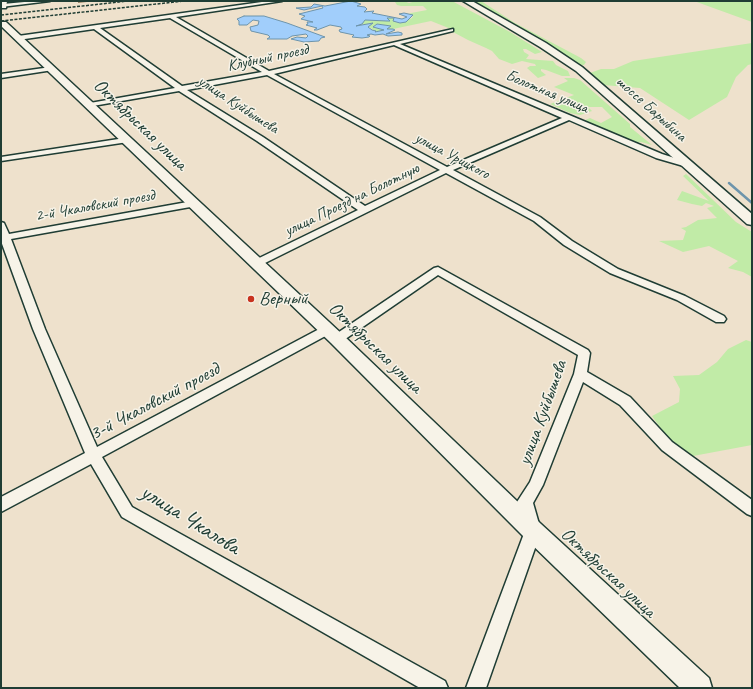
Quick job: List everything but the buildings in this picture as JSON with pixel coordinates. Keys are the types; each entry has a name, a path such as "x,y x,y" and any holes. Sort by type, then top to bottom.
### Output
{"street":[{"path":"2,4 48,1"},
{"path":"18,38 280,1"},
{"name":"шоссе Барыбина","path":"467,1 521,32 579,69 752,221"},
{"name":"улица Урицкого","path":"170,16 268,73 537,219 568,243 614,271 682,298 720,319"},
{"name":"Октябрьская улица","path":"2,24 257,263 533,531 699,688"},
{"name":"улица Куйбышева","path":"95,27 181,89 260,139 364,210"},
{"name":"Клубный проезд","path":"90,105 268,73 451,30"},
{"name":"Болотная улица","path":"396,44 659,156 687,165"},
{"path":"1,76 51,70"},
{"name":"улица Проезд на Болотную","path":"257,263 446,170 570,117"},
{"path":"1,159 125,140"},
{"name":"2-й Чкаловский проезд","path":"2,233 193,204"},
{"name":"улица Чкалова","path":"2,233 39,329 94,456 127,512 438,688"},
{"name":"улица Куйбышева","path":"438,270 584,353 580,374 536,485 525,502 533,531"},
{"name":"3-й Чкаловский проезд","path":"1,505 332,335 438,270"},
{"path":"580,374 625,401 667,446 752,509"},
{"path":"476,688 533,531"}],"green space":[{"path":"404,1 409,3 416,1 452,1 510,32 542,52 535,54 523,49 524,52 529,55 526,59 553,61 556,65 568,71 570,76 562,76 541,69 541,71 546,75 538,78 527,68 530,66 536,66 535,64 522,61 512,64 499,59 492,51 453,32 451,29 431,21 393,29 386,29 391,26 377,24 373,27 385,30 374,32 375,31 368,26 373,23 355,26 362,24 364,20 390,21 386,18 395,18 393,21 400,23 412,18 413,16 409,14 411,13 427,10 423,6 401,6 397,5 395,2"},
{"path":"470,1 481,1 515,23 586,62 584,65 578,65"},
{"path":"694,1 752,1 752,22"},
{"path":"752,43 752,64 748,65 736,77 727,97 689,120 640,88 603,85 590,73 601,69 614,69 633,61"},
{"path":"564,78 574,78 580,80 630,124 630,127 652,145 641,142 635,143 583,121 590,118 601,123 612,117 602,107 588,107 592,111 580,115 570,113 550,104 574,95 554,87 568,81"},
{"path":"686,174 736,222 752,232 752,277 743,272 728,268 738,261 709,246 683,252 659,241 683,240 686,231 681,228 686,227 698,220 717,218 707,208 714,206 706,203 702,206 677,200 682,191 709,201 683,176"},
{"path":"746,340 752,342 752,445 693,456 666,436 652,416 679,402 680,389 673,376 699,375 717,362 728,349"}],"water":[{"path":"351,1 361,4 357,6 365,7 367,9 364,12 374,11 372,13 402,19 407,17 399,14 404,13 413,15 406,22 400,23 393,21 394,18 387,18 390,21 365,20 362,24 356,26 373,23 368,27 376,31 375,32 384,30 373,27 377,24 391,26 387,29 395,30 386,34 398,32 402,33 402,35 388,36 383,34 371,34 367,35 370,36 369,37 362,38 352,37 354,35 340,32 339,30 342,29 341,27 330,25 314,30 317,28 306,25 308,24 307,22 313,22 301,19 305,16 299,14 323,8 322,6 304,10 296,8 311,7 314,4 325,6"},
{"path":"244,16 264,16 325,37 321,38 319,41 304,42 291,39 297,37 306,38 308,36 306,34 292,36 287,39 267,39 270,37 268,35 251,31 250,27 258,25 259,21 253,20 247,25 239,25 239,21 237,19"}],"waterway":[{"path":"729,183 752,203"}],"railway":[{"path":"1,15 128,1"},
{"path":"1,21 184,1"}],"place":[{"name":"Верный","path":"251,299"}]}
